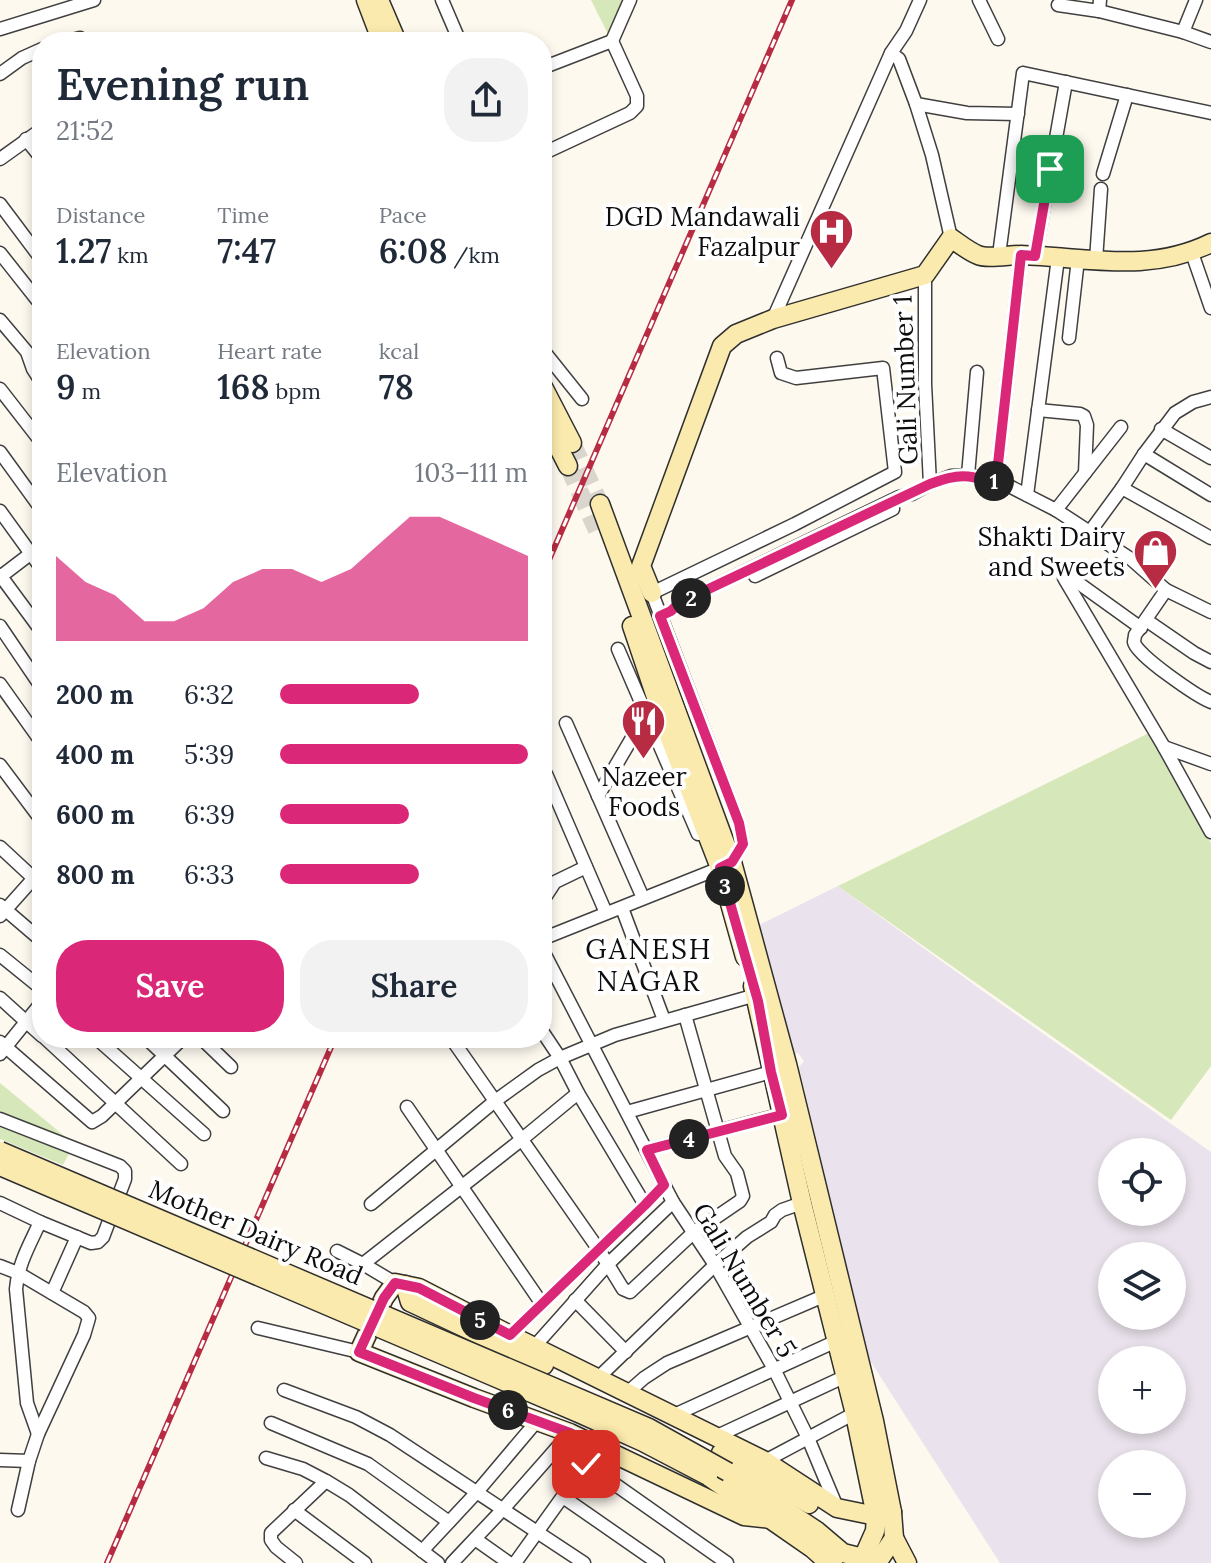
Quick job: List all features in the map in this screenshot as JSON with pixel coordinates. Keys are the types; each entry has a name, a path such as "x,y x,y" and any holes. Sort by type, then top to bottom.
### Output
{"main road":[{"path":"366,0 378,32"},
{"path":"379,0 393,32"},
{"path":"652,593 641,566 722,346 736,334 773,319 925,275 951,238 980,257 1028,255 1123,262 1164,260 1192,253 1211,243"},
{"path":"552,404 572,443"},
{"path":"552,435 568,466"},
{"path":"600,504 722,867 790,1112 845,1338 846,1376 855,1413 886,1525 907,1563"},
{"path":"597,530 668,733 722,867 756,995 771,1072 790,1112 802,1203 826,1295 845,1338 874,1421 886,1525 870,1561"},
{"name":"Mother Dairy Road","path":"0,1151 649,1428 728,1472 817,1531 843,1553 870,1561"},
{"name":"Mother Dairy Road","path":"0,1166 643,1442 708,1476 812,1548 823,1561"},
{"path":"400,1284 410,1302 635,1408 740,1463 830,1517 886,1525"},
{"path":"400,1284 419,1288 765,1461 837,1508 886,1525"},
{"path":"400,1284 384,1298 359,1352 570,1433 744,1516 772,1519"}],"street":[{"path":"0,29 94,0"},
{"path":"552,64 612,41 630,0"},
{"path":"773,319 891,53 906,31 920,0"},
{"path":"979,0 998,39"},
{"path":"1183,32 1196,0"},
{"path":"447,2 457,32"},
{"path":"1058,5 1100,6 1211,42"},
{"path":"552,149 630,113 637,106 637,96 612,41"},
{"path":"891,53 899,59 916,104 932,155 951,238"},
{"path":"0,74 32,54"},
{"path":"999,255 1023,73 1211,113"},
{"path":"996,482 1028,255 1066,82"},
{"path":"1103,174 1127,95"},
{"path":"916,104 967,113 1018,114"},
{"path":"0,159 32,135"},
{"path":"26,139 32,146"},
{"path":"1069,338 1101,189"},
{"path":"0,204 32,247"},
{"path":"0,253 32,293"},
{"path":"1192,253 1211,308"},
{"path":"1027,495 1058,258"},
{"name":"Gali Number 1","path":"925,275 925,384 930,484"},
{"path":"0,320 27,352 32,366"},
{"path":"552,935 722,867 743,844 739,823 666,613 652,593 895,472 883,368 796,378 781,373 777,358"},
{"path":"552,362 582,399"},
{"path":"968,475 977,372"},
{"path":"0,389 32,430"},
{"path":"1089,533 1175,413 1193,402 1211,397"},
{"path":"1038,410 1084,416 1087,425 1085,473"},
{"path":"1056,510 1121,427"},
{"path":"1161,429 1211,458"},
{"path":"0,452 32,496"},
{"path":"1144,454 1211,495"},
{"path":"666,613 682,611 806,548 903,504 912,494 930,484 951,476 968,475 1011,487 1056,510 1131,559 1166,590 1211,612"},
{"path":"1122,488 1211,538"},
{"path":"0,511 31,553 0,576 32,619"},
{"path":"795,524 806,548"},
{"path":"1211,662 1067,578 1211,832"},
{"path":"1166,590 1135,635 1136,646 1187,689 1211,702"},
{"path":"0,626 32,673"},
{"path":"618,649 646,714 722,867"},
{"path":"0,684 32,729"},
{"path":"598,796 646,714"},
{"path":"566,723 643,898"},
{"path":"1164,747 1211,764"},
{"path":"0,765 32,808"},
{"path":"552,788 606,913"},
{"path":"0,847 32,872"},
{"path":"552,887 555,882 586,867"},
{"path":"32,884 2,910 32,933"},
{"path":"622,908 664,1020"},
{"path":"1,959 32,982"},
{"name":"Gali Number 5","path":"552,968 673,1202 715,1265 774,1369 808,1438 837,1508"},
{"path":"371,1204 495,1101 560,1058 615,1035 756,995"},
{"path":"0,998 32,1027"},
{"path":"32,1014 2,1048 90,1121 96,1121 172,1048"},
{"path":"458,1048 623,1289 630,1292 693,1233 743,1196 737,1173 725,1156 685,1015"},
{"path":"552,1046 645,1205"},
{"path":"55,1048 181,1164"},
{"path":"107,1048 204,1134"},
{"path":"157,1048 223,1111"},
{"path":"211,1048 231,1067"},
{"path":"627,1112 771,1072"},
{"path":"363,1264 578,1093"},
{"path":"407,1107 542,1304"},
{"path":"647,1150 790,1112"},
{"path":"0,1119 120,1166 125,1171 125,1179 103,1237 98,1242 91,1243 0,1203"},
{"path":"510,1335 664,1185"},
{"path":"534,1347 608,1264 673,1202"},
{"path":"598,1378 747,1237 771,1222 782,1210 802,1203"},
{"path":"38,1434 27,1403 17,1300 18,1273 40,1222"},
{"path":"52,1293 77,1237"},
{"path":"337,1251 400,1284"},
{"path":"0,1266 18,1273 89,1318 38,1434 18,1510"},
{"path":"627,1393 667,1363 826,1295"},
{"path":"575,1300 626,1352"},
{"path":"258,1328 359,1352"},
{"path":"672,1416 845,1338"},
{"path":"715,1437 846,1376"},
{"path":"284,1390 356,1417 390,1435 584,1563"},
{"path":"765,1461 855,1413"},
{"path":"422,1551 537,1421"},
{"path":"271,1423 368,1464 449,1522"},
{"path":"452,1563 570,1433"},
{"path":"475,1539 512,1563 563,1497 597,1446"},
{"path":"266,1458 303,1469 349,1495 438,1563"},
{"path":"0,1474 0,1459 29,1461"},
{"path":"586,1464 727,1563"},
{"path":"296,1563 276,1547 271,1533 326,1481"},
{"path":"563,1497 658,1563"},
{"path":"294,1510 365,1563"}],"shaded area":[{"path":"838,886 1211,1152 1211,1563 1000,1563 869,1359 799,1067 804,1061 798,1053 795,1055 759,925"}],"green space":[{"path":"591,0 626,0 610,38"},
{"path":"1149,733 1211,843 1211,1066 1171,1120 838,886"},
{"path":"0,1083 74,1144 63,1165 0,1139"}],"tunnel":[{"path":"572,443 600,504"},
{"path":"568,466 597,530"}],"railway":[{"path":"552,553 792,0"},
{"path":"107,1563 331,1048"}],"place":[{"name":"DGD Mandawali Fazalpur","path":"831,270"},
{"name":"Shakti Dairy and Sweets","path":"1156,590"},
{"name":"Nazeer Foods","path":"644,760"}],"district":[{"name":"GANESH NAGAR","path":"649,965"}],"route":[{"path":"586,1464 597,1446 359,1352 384,1298 395,1283 419,1288 510,1335 664,1185 647,1150 782,1115 758,1001 720,868 732,862 743,844 739,823 660,616 679,603 930,484 951,476 968,475 996,482 1021,255 1035,256 1050,169"}]}
